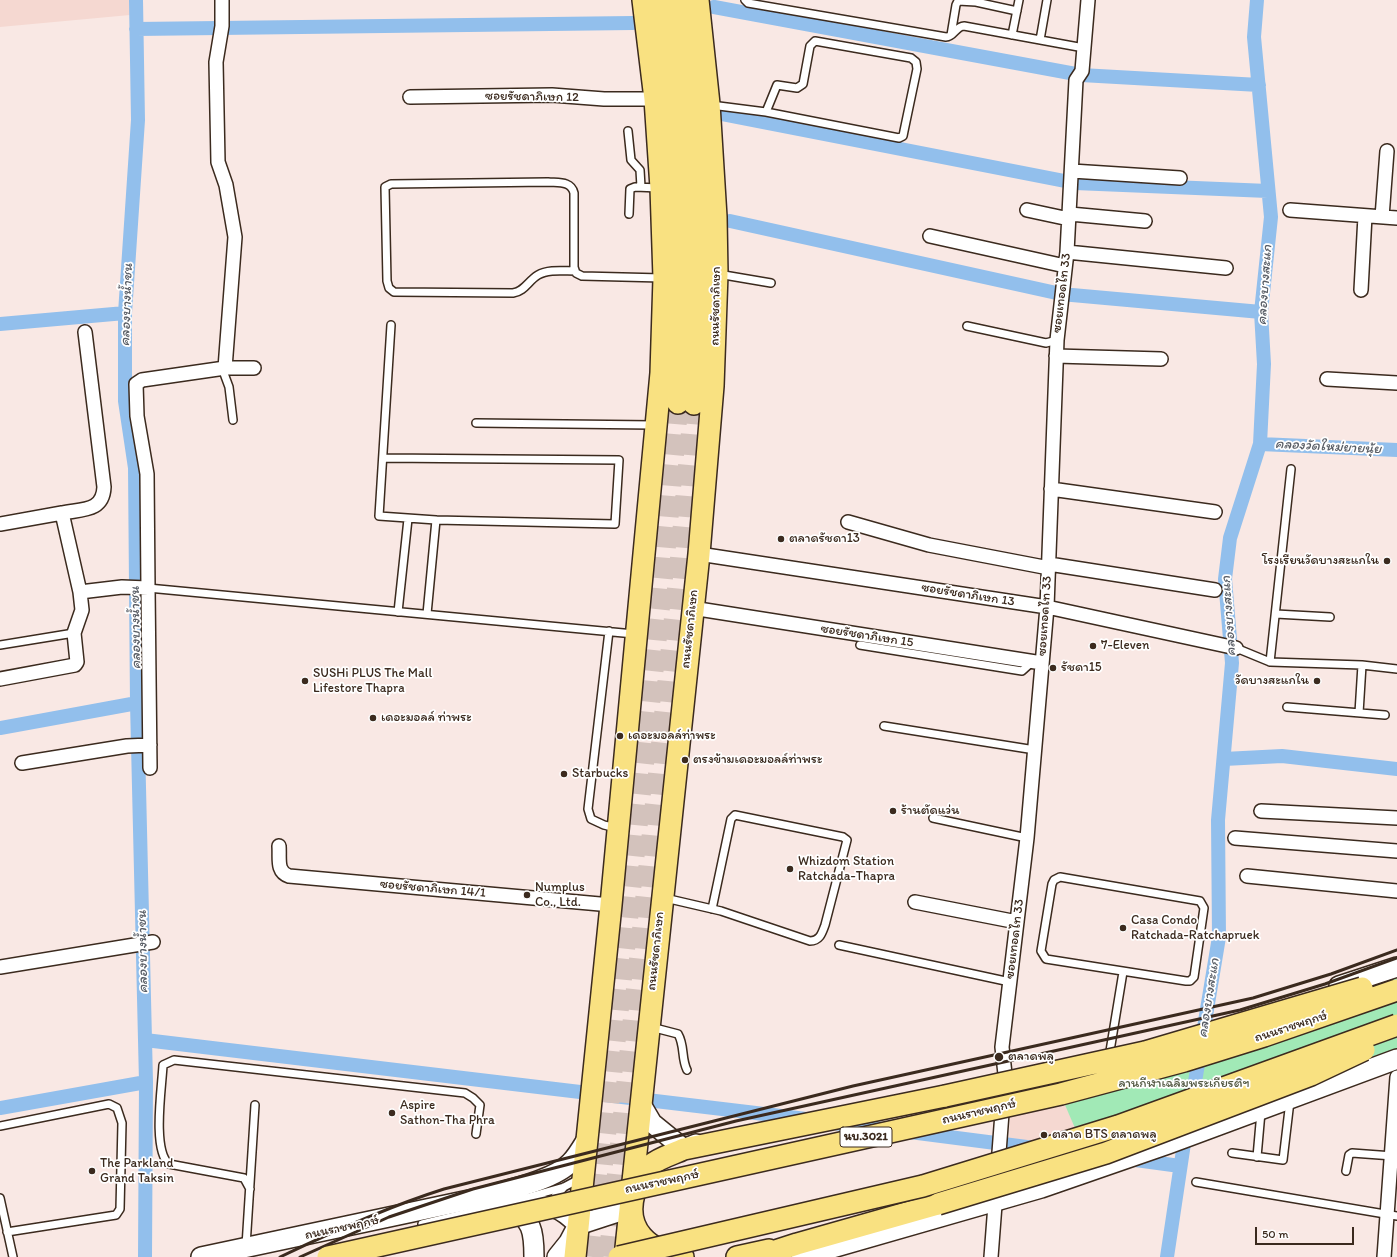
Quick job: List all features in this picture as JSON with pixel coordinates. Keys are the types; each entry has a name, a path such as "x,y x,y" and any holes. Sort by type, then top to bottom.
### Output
{"main road":[{"path":"575,1257 658,425 664,278 661,188 655,99 643,0"},
{"path":"661,0 673,104 678,172 686,404 697,274 694,174 689,102 678,0"},
{"name":"ถนนรัชดาภิเษก","path":"625,1257 642,1106 661,897 698,554 713,386 717,274 714,157 698,0"},
{"name":"ถนนราชพฤกษ์","path":"684,1149 735,1131 1110,1051 1268,1010 1397,967"},
{"path":"683,1257 652,1246 641,1236 634,1226 630,1208 637,1183 651,1165 684,1149 945,1096 1144,1052 1397,978"},
{"name":"ถนนราชพฤกษ์","path":"328,1257 1060,1094 1184,1061 1264,1036 1397,990"},
{"path":"619,1257 924,1186 1118,1126 1397,1025"},
{"path":"737,1257 799,1250 938,1204 1106,1154 1311,1075 1397,1034"},
{"path":"757,1257 799,1250 996,1201 1041,1188 1176,1141 1397,1059"},
{"path":"642,1106 652,1123 684,1149"},
{"path":"483,1197 550,1176 571,1163 587,1139"},
{"name":"ถนนราชพฤกษ์","path":"201,1257 483,1197 508,1204 548,1205 560,1209 578,1225 630,1208"},
{"path":"508,1204 518,1221 532,1229 534,1257"},
{"path":"557,1257 578,1225"}],"street":[{"path":"222,0 221,28 216,62 218,162 226,185 235,237 224,368"},
{"name":"ซอยเทอดไท 33","path":"991,1257 1005,1074 1002,1047 1027,838 1035,750 1037,662 1047,608 1057,340 1067,252 1072,171 1088,0"},
{"name":"ซอยรัชดาภิเษก 12","path":"410,97 552,95 604,99 655,99"},
{"path":"1382,217 1387,151"},
{"path":"1072,171 1180,178"},
{"path":"1027,210 1069,217 1145,221"},
{"path":"1290,210 1397,218"},
{"path":"1361,290 1365,216"},
{"path":"930,236 1065,266"},
{"path":"1067,252 1226,268"},
{"path":"0,524 62,513 95,506 100,503 103,494 85,332"},
{"path":"1056,356 1161,359"},
{"path":"150,768 145,745 147,474 137,416 135,388 142,380 224,368 254,368"},
{"path":"1327,380 1397,383"},
{"path":"1051,489 1215,512"},
{"path":"0,679 76,664 77,658 74,633 82,610 80,592 62,513"},
{"path":"848,522 934,546 1049,566 1215,590"},
{"name":"ซอยรัชดาภิเษก 13","path":"698,554 1047,608 1236,648"},
{"path":"80,592 122,588 145,588"},
{"name":"ซอยรัชดาภิเษก 15","path":"692,608 1037,662"},
{"path":"22,763 145,745"},
{"path":"1261,811 1397,818"},
{"path":"1235,838 1397,851"},
{"name":"ซอยรัชดาภิเษก 14/1","path":"279,846 280,869 283,874 289,876 611,905"},
{"path":"1247,876 1397,891"},
{"path":"915,902 1017,922"},
{"path":"0,967 152,942"},
{"path":"1384,1257 1393,1216 1397,1078"}],"lane":[{"path":"745,0 748,4 946,37 951,35 958,27 964,26 1084,48"},
{"path":"1012,35 1019,0"},
{"path":"1040,40 1047,0"},
{"path":"951,35 958,1 976,2 1017,11"},
{"path":"709,104 766,112 899,138 903,136 917,69 916,62 911,58 815,41 810,46 802,84 797,88 777,85 766,112"},
{"path":"628,131 631,160 640,170 641,188"},
{"path":"575,271 574,193 572,188 568,185 548,182 391,184 385,187 387,281 389,288 394,292 513,293 522,290 539,274 554,271 575,271 582,276 664,278"},
{"path":"629,214 630,189 661,188"},
{"path":"717,274 771,283"},
{"path":"383,458 619,460 615,524 436,520 379,516 391,325"},
{"path":"967,326 1046,343 1057,340"},
{"path":"224,368 224,378 229,387 233,420"},
{"path":"476,422 658,425"},
{"path":"1270,662 1291,470"},
{"path":"398,612 408,519"},
{"path":"427,614 436,520"},
{"path":"145,588 609,631 638,635"},
{"path":"1276,614 1330,617"},
{"path":"609,631 588,809 592,819 604,825 618,828"},
{"path":"0,645 74,633"},
{"path":"860,645 1022,672 1037,662"},
{"path":"1236,648 1270,662 1362,665 1397,669"},
{"path":"1359,713 1362,665"},
{"path":"1287,707 1385,715"},
{"path":"884,726 1035,750"},
{"path":"661,897 712,909 810,941 816,940 820,937 825,925 847,840 844,837 735,815 732,819 712,909"},
{"path":"933,818 1027,838"},
{"path":"1060,877 1194,898 1203,902 1204,908 1195,975 1192,980 1186,981 1123,972 1050,960 1043,956 1041,951 1052,884 1055,879 1060,877"},
{"path":"839,945 1010,982"},
{"path":"1110,1051 1123,972"},
{"path":"649,1027 678,1034 682,1041 684,1063 687,1070"},
{"path":"250,1189 244,1178 169,1164 163,1159 159,1141 163,1065 174,1060 258,1072 464,1093 473,1098 480,1105 476,1134"},
{"path":"1232,1153 1283,1160 1290,1098"},
{"path":"0,1126 110,1104 117,1108 122,1123 120,1209 116,1215 7,1232"},
{"path":"246,1248 255,1105"},
{"path":"1257,1157 1262,1109"},
{"path":"1346,1171 1349,1155 1352,1153 1395,1156"},
{"path":"422,1224 508,1204 564,1187 582,1177"},
{"path":"1196,1182 1393,1216"},
{"path":"518,1221 548,1205 564,1187"},
{"path":"0,1198 13,1257"}],"shaded area":[{"path":"0,0 130,0 130,15 0,27"},
{"name":"ตลาด BTS ตลาดพลู","path":"1140,1049 1091,1165 1007,1189 1012,1076"}],"green space":[{"name":"ลานกีฬาเฉลิมพระเกียรติฯ","path":"1397,973 1397,1050 1322,1080 1091,1165 1065,1105 1142,1064"}],"waterway":[{"name":"คลองบางน้ำชน","path":"136,0 138,120 125,313 125,401 135,468 137,703 146,1082 145,1257"},
{"name":"คลองบางสะแก","path":"1191,1106 1219,937 1218,820 1232,663 1225,579 1230,538 1260,444 1264,364 1261,312 1271,217 1254,37 1257,0"},
{"path":"714,7 1081,75 1259,85"},
{"path":"136,29 633,23"},
{"path":"716,113 1075,183 1268,191"},
{"path":"730,221 1061,294 1261,312"},
{"path":"0,324 125,313"},
{"name":"คลองวัดใหม่ยายนุ้ย","path":"1260,444 1397,450"},
{"path":"0,728 137,703"},
{"path":"1224,759 1282,756 1397,769"},
{"path":"145,1040 806,1119"},
{"path":"0,1108 146,1082"},
{"path":"834,1123 883,1129"},
{"name":"คลองบางสะแก","path":"1167,1257 1186,1130"},
{"path":"910,1132 1089,1155"},
{"path":"1128,1159 1180,1166"}],"tunnel":[{"path":"593,1257 664,563 678,403"},
{"path":"609,1257 680,564 694,404"}],"railway":[{"path":"280,1257 361,1220 444,1189 853,1086 1253,998 1331,974 1397,950"},
{"path":"300,1257 389,1217 473,1189 736,1121 1240,1010 1325,984 1397,958"}],"place":[{"name":"ตลาดรัชดา13","path":"781,539"},
{"name":"โรงเรียนวัดบางสะแกใน","path":"1387,561"},
{"name":"7-Eleven","path":"1093,646"},
{"name":"รัชดา15","path":"1053,668"},
{"name":"SUSHi PLUS The Mall Lifestore Thapra","path":"305,681"},
{"name":"วัดบางสะแกใน","path":"1317,681"},
{"name":"เดอะมอลล์ ท่าพระ","path":"373,718"},
{"name":"เดอะมอลล์ท่าพระ","path":"620,736"},
{"name":"ตรงข้ามเดอะมอลล์ท่าพระ","path":"685,760"},
{"name":"Starbucks","path":"564,774"},
{"name":"ร้านตัดแว่น","path":"893,811"},
{"name":"Whizdom Station Ratchada-Thapra","path":"790,869"},
{"name":"Numplus Co., Ltd.","path":"527,895"},
{"name":"Casa Condo Ratchada-Ratchapruek","path":"1123,928"},
{"name":"ตลาดพลู","path":"999,1057"},
{"name":"Aspire Sathon-Tha Phra","path":"392,1113"},
{"name":"ตลาด BTS ตลาดพลู","path":"1044,1135"},
{"name":"The Parkland Grand Taksin","path":"92,1171"}]}
